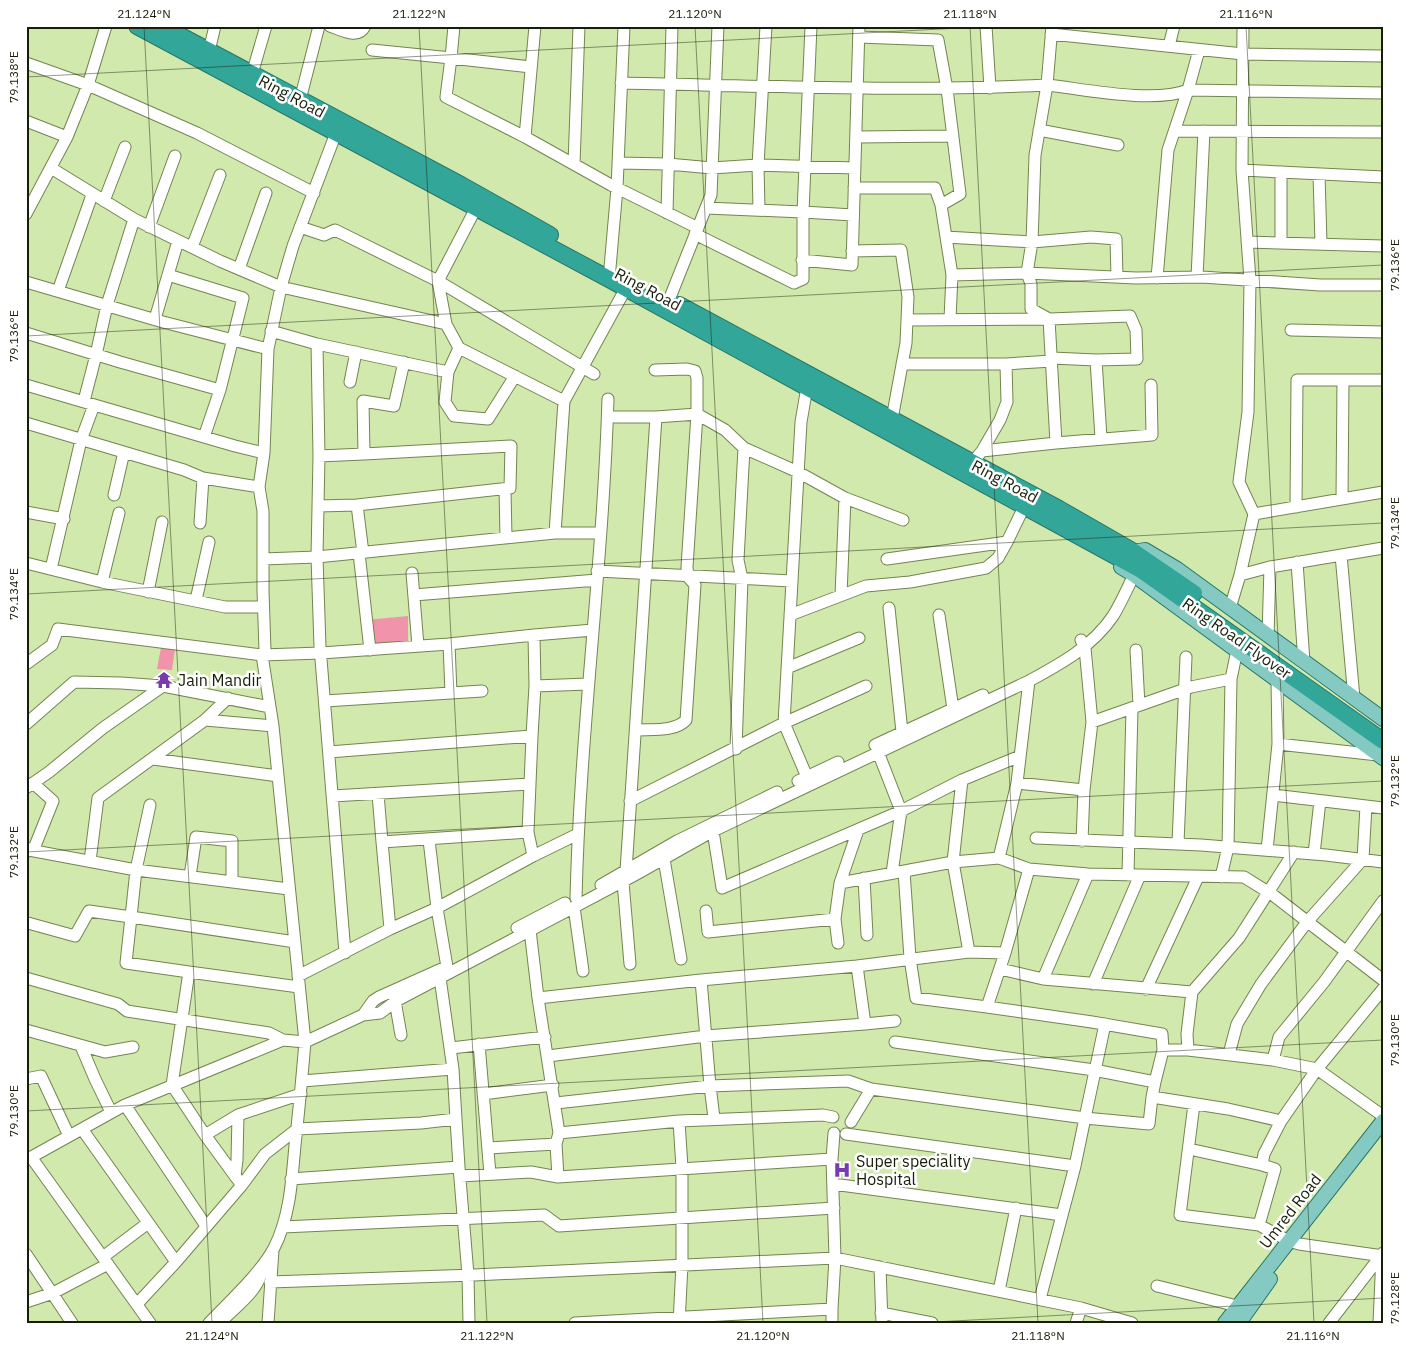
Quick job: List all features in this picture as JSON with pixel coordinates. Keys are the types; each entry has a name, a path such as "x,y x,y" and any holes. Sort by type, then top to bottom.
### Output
{"highway":[{"name":"Ring Road","path":"137,26 476,208 610,274 669,300 1059,509 1134,552"},
{"name":"Ring Road","path":"165,27 461,185 610,274 626,288 807,387 973,463 1025,505 1088,539"},
{"name":"Ring Road Flyover","path":"1088,539 1141,570 1381,751"},
{"name":"Ring Road Flyover","path":"1134,552 1383,730"}],"main road":[{"path":"1088,539 1090,549 1134,575 1277,680 1381,751"},
{"path":"1134,552 1145,550 1177,569 1383,719"},
{"name":"Umred Road","path":"1225,1323 1294,1243 1383,1121"},
{"path":"1239,1323 1294,1243 1383,1132"}],"street":[{"path":"26,214 67,137 88,85 106,26"},
{"path":"209,50 215,26"},
{"path":"252,74 266,26"},
{"path":"300,100 318,26"},
{"path":"330,26 356,34 360,33 365,26"},
{"path":"454,26 446,97 667,213 794,283 803,279 804,167 811,26"},
{"path":"524,137 535,26"},
{"path":"574,164 579,26"},
{"path":"610,274 617,188 624,26"},
{"path":"667,213 672,26"},
{"path":"669,300 711,195 718,26"},
{"path":"760,210 758,165 766,26"},
{"path":"986,26 990,88"},
{"path":"1168,46 1174,26"},
{"path":"1230,608 1240,575 1254,514 1239,482 1248,412 1250,280 1242,170 1243,26"},
{"path":"1049,319 1031,310 1031,284 1027,274 1032,242 1035,155 1047,85 1052,30 1199,50 1243,54 1383,56"},
{"path":"802,260 852,265 859,32 938,40 947,89 960,194 941,205"},
{"path":"372,50 531,67"},
{"path":"1157,278 1168,150 1199,50"},
{"path":"26,63 88,85 197,133 314,193"},
{"path":"621,83 857,89 947,89 1047,85 1145,96 1179,94 1188,90 1383,93"},
{"path":"26,121 67,137"},
{"path":"1039,130 1118,144"},
{"path":"1175,130 1383,132"},
{"path":"1197,277 1204,131"},
{"path":"209,1323 262,1265 273,1250 283,1227 301,1094 305,1042 273,726 262,655 265,651 263,608 264,511 259,487 264,453 268,349 271,331 281,287 300,228 336,133"},
{"path":"856,137 953,136"},
{"path":"104,201 125,147"},
{"path":"149,226 175,156"},
{"path":"618,163 668,164 712,168 758,165 855,168"},
{"path":"51,168 92,195 134,219 281,287 446,324"},
{"path":"1242,170 1383,177"},
{"path":"1281,172 1281,243"},
{"path":"1319,174 1321,244"},
{"path":"192,247 220,175"},
{"path":"854,188 934,188 941,205 952,275 950,319"},
{"path":"239,269 266,193"},
{"path":"58,291 92,195"},
{"path":"476,208 438,281 446,324 459,348 564,401"},
{"path":"706,208 854,215"},
{"path":"50,569 64,519 89,403 96,355 107,305 134,219"},
{"path":"300,228 324,235 335,230 438,281 594,374"},
{"path":"946,237 1032,242 1091,237 1116,239 1117,277"},
{"path":"154,319 178,241"},
{"path":"1247,242 1383,246"},
{"path":"852,251 901,250 908,297 906,343 892,419"},
{"path":"952,275 1027,274 1157,278 1197,277 1383,286"},
{"path":"168,275 243,298 220,390 204,437"},
{"path":"26,282 154,319 268,349"},
{"path":"556,533 564,401 626,288"},
{"path":"902,364 1006,364 1052,360 1137,359 1136,330 1130,316 1049,319 907,320"},
{"path":"1049,319 1056,442"},
{"path":"1291,330 1383,332"},
{"path":"271,331 317,344 448,372"},
{"path":"26,332 96,355 220,390"},
{"path":"317,344 319,456 317,557 321,654 345,953"},
{"path":"459,348 448,372 445,402 454,416 488,419 515,376"},
{"path":"350,382 356,352"},
{"path":"1096,360 1101,438"},
{"path":"364,454 364,401 394,406 404,362"},
{"path":"973,463 1000,420 1007,402 1006,364"},
{"path":"636,730 672,728 682,725 686,720 695,585 688,577 697,414 697,378 695,371 687,369 656,370"},
{"path":"1296,506 1297,380 1383,380"},
{"path":"1342,499 1343,380"},
{"path":"26,385 264,453"},
{"path":"973,463 1056,442 1152,435 1151,385"},
{"path":"807,387 801,422 784,724 807,777"},
{"path":"583,971 575,902 608,399"},
{"path":"608,417 656,417 697,414 725,430 744,448 798,472 846,498 903,520"},
{"path":"630,964 624,876 636,730 656,417"},
{"path":"26,423 184,470 203,478 259,487"},
{"path":"318,506 357,505 510,488 511,446 319,456"},
{"path":"736,749 742,579 738,560 744,448"},
{"path":"114,495 124,452"},
{"path":"200,523 203,478"},
{"path":"505,489 506,538"},
{"path":"1254,514 1383,492"},
{"path":"841,595 846,498"},
{"path":"357,505 370,650"},
{"path":"790,614 866,586 910,582 986,568 998,558 1025,505"},
{"path":"26,512 64,519"},
{"path":"102,582 119,512"},
{"path":"148,592 162,522"},
{"path":"263,559 317,557 556,533 600,533"},
{"path":"196,600 209,542"},
{"path":"887,559 1006,542"},
{"path":"1240,575 1270,567 1383,548"},
{"path":"1341,555 1354,698"},
{"path":"1297,562 1304,662"},
{"path":"26,563 102,582 225,607 263,608"},
{"path":"1268,636 1270,567"},
{"path":"412,573 418,646"},
{"path":"414,595 597,576 646,574 792,581"},
{"path":"443,972 624,876 664,859 713,831 1029,681 1083,644 1112,617 1134,575"},
{"path":"889,608 902,732"},
{"path":"938,615 953,709"},
{"path":"26,664 52,644 58,629 262,655 321,654 593,630"},
{"path":"533,856 528,832 535,686 534,635"},
{"path":"787,668 859,638"},
{"path":"449,644 452,693"},
{"path":"1082,841 1084,790 1092,722 1083,644"},
{"path":"1128,875 1136,707 1136,650"},
{"path":"1221,877 1228,846 1231,679 1237,650"},
{"path":"1178,843 1186,657"},
{"path":"624,876 676,841 902,732 1057,662"},
{"path":"1092,722 1184,690 1231,679"},
{"path":"1267,850 1278,744 1277,680"},
{"path":"999,858 1017,783 1029,681"},
{"path":"26,724 74,682 163,686 270,707"},
{"path":"535,686 588,684"},
{"path":"28,851 35,846 53,801 30,786 103,728 163,686"},
{"path":"630,802 784,724 866,686"},
{"path":"325,701 482,691"},
{"path":"90,861 98,798 205,720 228,698"},
{"path":"205,720 273,726"},
{"path":"329,752 532,736"},
{"path":"1278,744 1381,751"},
{"path":"878,752 901,811 892,873"},
{"path":"713,831 722,888 901,811 962,780 1020,756"},
{"path":"153,759 278,776"},
{"path":"962,780 953,862 969,952"},
{"path":"1017,783 1084,790"},
{"path":"333,796 530,784"},
{"path":"378,794 390,929"},
{"path":"1272,795 1383,808"},
{"path":"1314,854 1320,801"},
{"path":"150,805 136,870 126,963 189,972 299,982 345,953 390,929 437,908 578,834"},
{"path":"1228,1054 1237,1024 1261,984 1307,922 1363,859 1366,806"},
{"path":"838,942 835,919 840,883 858,830"},
{"path":"382,842 528,832"},
{"path":"190,876 196,837 232,841 232,882"},
{"path":"1036,838 1228,846 1383,862"},
{"path":"429,840 453,1069 468,1275 469,1323"},
{"path":"28,851 136,870 289,889"},
{"path":"1188,1050 1187,1034 1192,992 1239,938 1294,852"},
{"path":"840,883 953,862 999,858 1029,870 1088,874 1244,878 1269,893 1383,980"},
{"path":"664,859 681,959"},
{"path":"987,1007 1029,870"},
{"path":"556,1103 710,1086 848,1081 871,1089 1084,1118 1149,1124 1152,1097 1163,1050 1162,1034 1105,1024 916,998 910,958 904,871"},
{"path":"1043,979 1088,874"},
{"path":"1093,984 1140,875"},
{"path":"1146,989 1198,877"},
{"path":"864,878 867,935"},
{"path":"1273,1060 1279,1037 1324,982 1383,901"},
{"path":"27,925 75,936 89,911 295,942"},
{"path":"706,911 708,932 835,919"},
{"path":"26,978 118,1004 127,1011 269,1033 283,1040 305,1042 363,1015 373,1001 394,996 530,930 556,912"},
{"path":"530,930 538,998 556,1103 558,1177"},
{"path":"538,998 701,980 857,966 969,952 1005,953"},
{"path":"857,966 865,1024"},
{"path":"1000,969 1043,979 1192,992"},
{"path":"189,972 172,1085 238,1180"},
{"path":"701,980 714,1118"},
{"path":"1262,1165 1264,1154 1281,1121 1317,1069 1383,989"},
{"path":"394,996 401,1035"},
{"path":"548,1056 706,1036 895,1021"},
{"path":"1040,1299 1075,1166 1105,1024"},
{"path":"26,1030 105,1052 133,1047"},
{"path":"451,1048 545,1037"},
{"path":"150,1323 29,1159 125,1105 283,1040"},
{"path":"896,1042 1094,1070 1155,1082"},
{"path":"479,1044 490,1174"},
{"path":"81,1046 111,1112"},
{"path":"1163,1050 1188,1050 1228,1054 1273,1060 1317,1069 1383,1116"},
{"path":"302,1081 453,1069"},
{"path":"26,1079 41,1076 69,1136"},
{"path":"483,1094 553,1085"},
{"path":"846,1134 871,1089"},
{"path":"205,1134 238,1114 301,1094"},
{"path":"1152,1097 1228,1109 1281,1121"},
{"path":"1194,1104 1180,1215 1259,1225 1294,1243 1382,1254"},
{"path":"125,1105 206,1226"},
{"path":"238,1114 238,1180"},
{"path":"488,1148 679,1121 714,1118 823,1115 833,1118 843,1115 851,1122"},
{"path":"137,1304 206,1226 238,1180 265,1154 297,1129 421,1123 456,1118"},
{"path":"832,1323 835,1258 832,1159 834,1133 830,1124 833,1118"},
{"path":"679,1121 682,1168 682,1265 679,1320"},
{"path":"82,1130 176,1262"},
{"path":"834,1133 840,1136 846,1134 1075,1166"},
{"path":"1189,1149 1275,1169 1259,1225"},
{"path":"291,1179 460,1172 490,1174 530,1172 558,1177 832,1159"},
{"path":"833,1184 1062,1214"},
{"path":"283,1227 544,1215 559,1226 834,1208"},
{"path":"999,1291 1016,1208"},
{"path":"26,1302 53,1293 105,1260 148,1223"},
{"path":"268,1323 273,1250"},
{"path":"26,1254 72,1323"},
{"path":"1329,1323 1382,1254"},
{"path":"1379,1323 1382,1254"},
{"path":"270,1282 835,1258 1040,1299 1081,1308 1128,1322"},
{"path":"220,1323 255,1287 262,1275 262,1265"},
{"path":"880,1267 882,1318 932,1323"},
{"path":"1157,1286 1238,1306"},
{"path":"1076,1323 1081,1308"},
{"path":"574,1323 679,1320 832,1309"}],"shaded area":[{"path":"408,616 408,641 376,644 366,620"},
{"path":"162,642 176,643 172,670 157,669"}],"place":[{"name":"Jain Mandir","path":"164,680"},
{"name":"Super speciality Hospital","path":"842,1170"}]}
